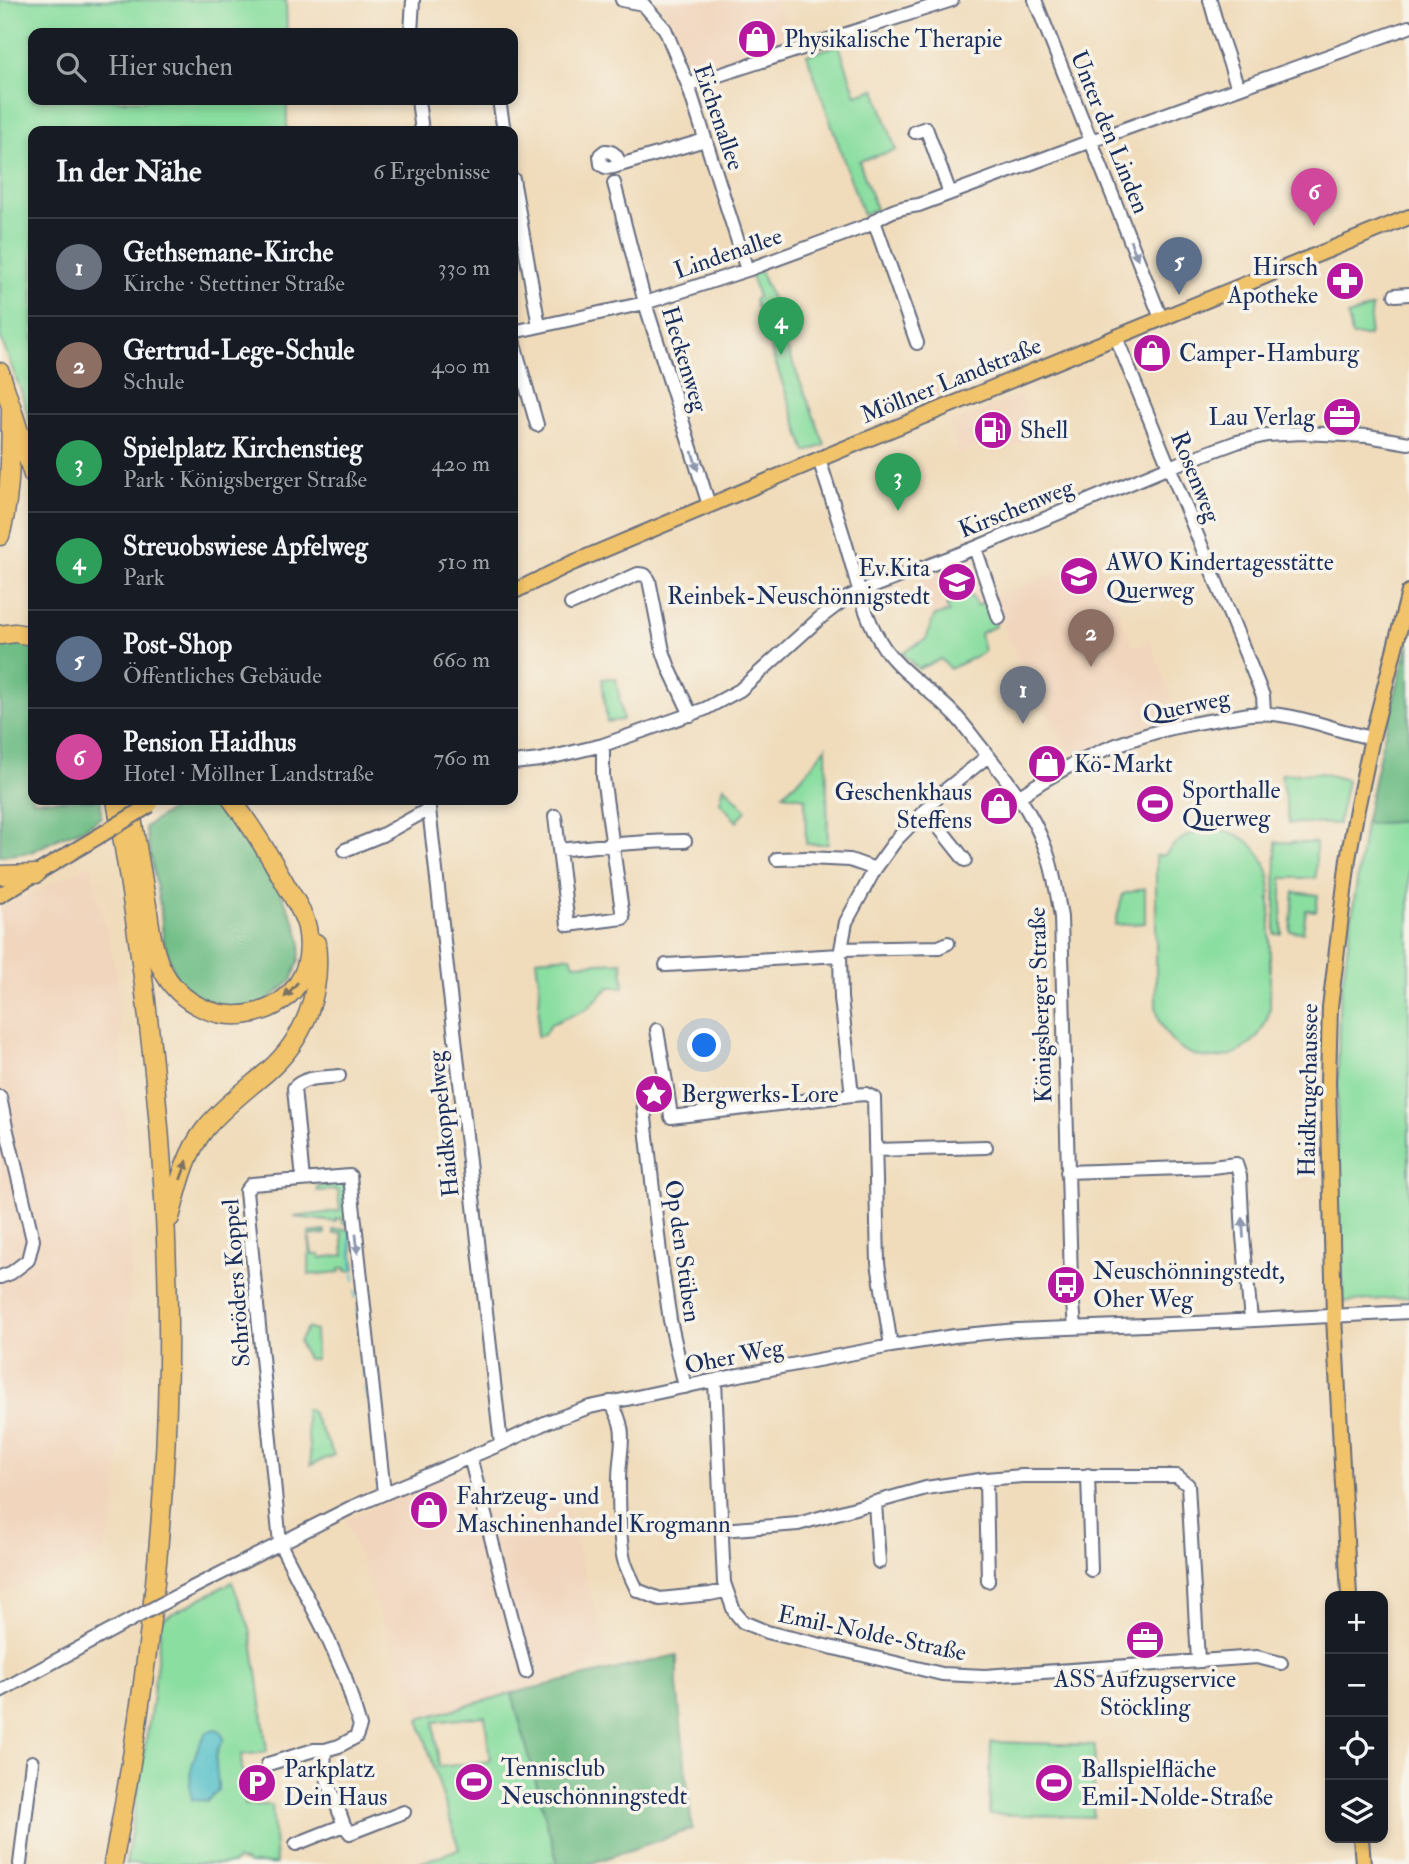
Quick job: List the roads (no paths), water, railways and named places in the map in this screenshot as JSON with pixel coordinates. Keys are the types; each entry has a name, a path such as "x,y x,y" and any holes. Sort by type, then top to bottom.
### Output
{"highway":[{"path":"0,372 28,459"},
{"path":"0,536 10,487 11,405"},
{"path":"0,635 28,635"},
{"path":"113,1864 150,1630 161,1523 168,1361 165,1235 152,1039 117,805"},
{"path":"130,805 153,941 161,967 179,993 195,1004 214,1013 239,1016 273,1008 298,983 307,960 308,938 296,901 235,805"},
{"path":"165,1235 186,1164 203,1132 219,1113 270,1069 291,1046 305,1023 315,995 318,968 313,928 303,904 247,805"},
{"path":"0,875 36,874"}],"main road":[{"name":"Möllner Landstraße","path":"518,590 570,564 819,459 1409,217"},
{"name":"Haidkrugchaussee","path":"1349,1591 1334,1317 1328,1082 1330,1007 1348,859 1372,738 1409,592"},
{"path":"0,895 151,805"},
{"path":"1362,1843 1363,1864"}],"street":[{"path":"411,28 413,0"},
{"name":"Eichenallee","path":"622,0 644,2 665,29 688,85 747,270"},
{"path":"688,85 952,0"},
{"name":"Unter den Linden","path":"1035,0 1161,318"},
{"path":"1210,0 1238,88"},
{"name":"Lindenallee","path":"518,331 645,303 747,270 869,225 884,214 905,206 918,205 1409,27"},
{"path":"419,105 421,126"},
{"path":"500,105 503,126"},
{"path":"915,132 926,128 950,193"},
{"path":"620,165 705,140"},
{"name":"Heckenweg","path":"614,183 645,303 709,505"},
{"path":"518,207 539,326"},
{"path":"874,221 917,343"},
{"path":"1395,295 1409,294"},
{"name":"Rosenweg","path":"1116,337 1263,696 1264,712"},
{"path":"518,358 537,425"},
{"name":"Kirschenweg","path":"518,762 603,745 691,715 740,690 820,618 859,592 975,548 1168,467 1237,442 1267,435 1302,433 1368,436 1409,443"},
{"name":"Königsberger Straße","path":"819,459 866,613 886,650 954,714 988,756 1020,796 1046,850 1055,881 1060,917 1067,1172 1075,1327"},
{"path":"975,548 999,618"},
{"path":"571,604 638,574 645,575 649,580 663,651 691,715"},
{"name":"Querweg","path":"1020,796 1074,764 1119,744 1159,731 1250,713 1283,715 1372,738"},
{"path":"555,816 568,925 623,918 603,778 603,745"},
{"path":"852,1095 841,998 840,952 846,922 875,869 896,840 925,810 988,756"},
{"path":"345,850 382,835 427,805"},
{"name":"Haidkoppelweg","path":"428,805 501,1444"},
{"path":"925,810 965,860"},
{"path":"559,850 613,843 685,841"},
{"path":"777,859 850,860 875,869"},
{"path":"666,965 939,947 948,943"},
{"path":"657,1030 671,1117"},
{"path":"303,1180 294,1088 297,1083 305,1080 339,1076"},
{"name":"Op den Stüben","path":"667,1087 642,1091 670,1320 685,1387"},
{"path":"646,1121 852,1095 866,1094 874,1098 878,1262 891,1346"},
{"path":"0,1097 33,1240 27,1260 11,1273 0,1277"},
{"path":"875,1150 986,1147"},
{"path":"1067,1172 1237,1164 1251,1320"},
{"name":"Schröders Koppel","path":"280,1544 246,1191 253,1184 350,1176 384,1493"},
{"name":"Oher Weg","path":"0,1691 182,1593 350,1508 571,1413 610,1402 733,1376 954,1336 1017,1330 1334,1317 1409,1311"},
{"name":"Emil-Nolde-Straße","path":"715,1381 725,1591 734,1611 743,1622 767,1632 942,1674 985,1676 1257,1657 1281,1663"},
{"path":"610,1402 619,1414 623,1427 619,1478 620,1523 624,1559 637,1590 660,1599 695,1597 725,1591"},
{"path":"470,1457 526,1672"},
{"path":"1088,1475 1091,1570"},
{"path":"722,1530 798,1524 926,1488 986,1479 1022,1476 1177,1476 1188,1485 1198,1661"},
{"path":"986,1479 988,1581"},
{"path":"875,1503 879,1562"},
{"path":"268,1764 314,1750 339,1746 356,1737 360,1726 345,1677 280,1544"},
{"path":"325,1750 324,1770 344,1825 350,1833 404,1812"},
{"path":"20,1864 32,1762"},
{"path":"296,1844 344,1825"}],"water":[{"path":"207,1732 221,1732 224,1739 216,1758 218,1791 207,1801 192,1800 191,1773 198,1747"}],"waterway":[{"path":"344,1184 348,1223"},
{"path":"349,1230 353,1270"},
{"path":"354,1274 354,1280"},
{"path":"355,1291 356,1298"},
{"path":"357,1309 359,1323"},
{"path":"359,1328 363,1362"},
{"path":"363,1367 364,1377"},
{"path":"365,1388 367,1399"}],"place":[{"name":"Physikalische Therapie","path":"757,39"},
{"name":"Pension Haidhus","path":"1314,226"},
{"name":"Hirsch Apotheke","path":"1345,281"},
{"name":"Post-Shop","path":"1179,295"},
{"name":"Camper-Hamburg","path":"1152,353"},
{"name":"Streuobswiese Apfelweg","path":"781,355"},
{"name":"Lau Verlag","path":"1342,417"},
{"name":"Shell","path":"993,430"},
{"name":"Spielplatz Kirchenstieg","path":"898,511"},
{"name":"AWO Kindertagesstätte Querweg","path":"1079,576"},
{"name":"Ev.Kita Reinbek-Neuschönnigstedt","path":"957,582"},
{"name":"Gertrud-Lege-Schule","path":"1091,667"},
{"name":"Gethsemane-Kirche","path":"1023,724"},
{"name":"Kö-Markt","path":"1047,764"},
{"name":"Sporthalle Querweg","path":"1155,804"},
{"name":"Geschenkhaus Steffens","path":"999,806"},
{"name":"Bergwerks-Lore","path":"654,1094"},
{"name":"Neuschönningstedt, Oher Weg","path":"1066,1285"},
{"name":"Fahrzeug- und Maschinenhandel Krogmann","path":"429,1510"},
{"name":"ASS Aufzugservice Stöckling","path":"1145,1640"},
{"name":"Tennisclub Neuschönningstedt","path":"474,1782"},
{"name":"Parkplatz Dein Haus","path":"257,1783"},
{"name":"Ballspielfläche Emil-Nolde-Straße","path":"1054,1783"}]}
